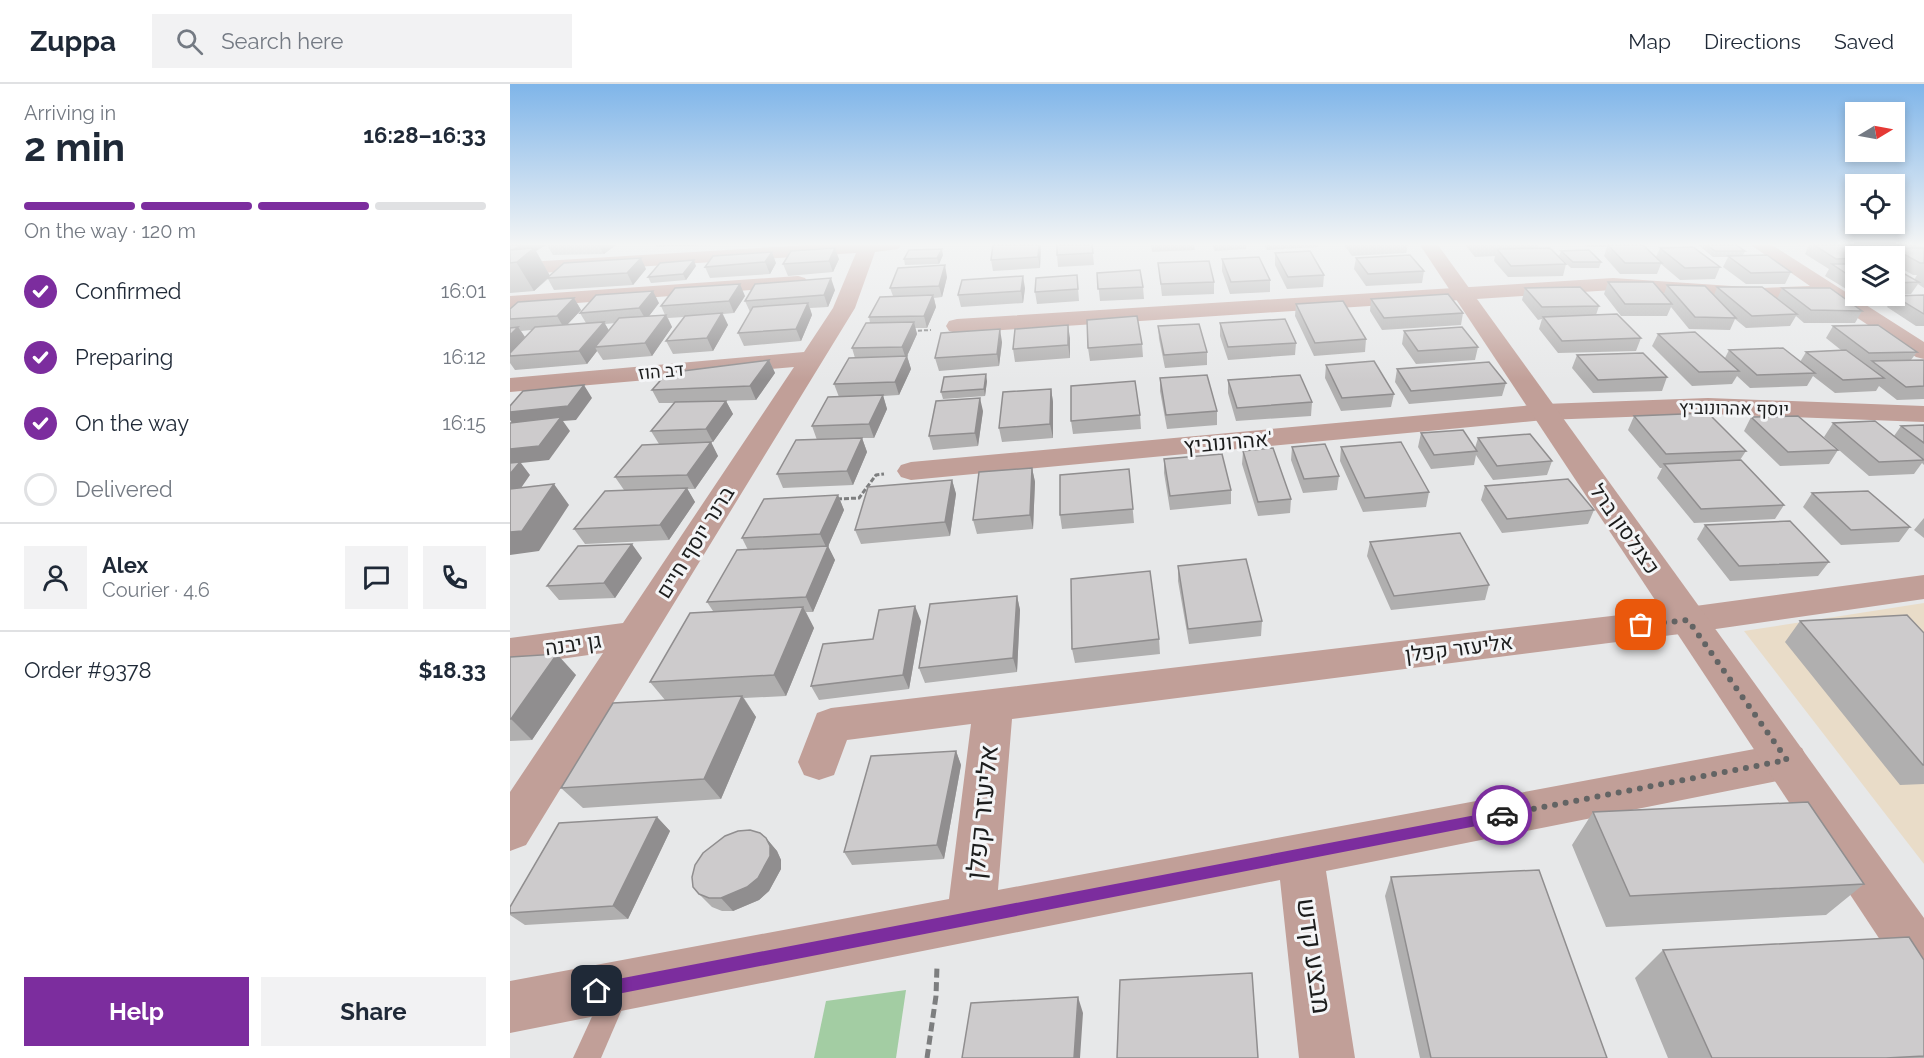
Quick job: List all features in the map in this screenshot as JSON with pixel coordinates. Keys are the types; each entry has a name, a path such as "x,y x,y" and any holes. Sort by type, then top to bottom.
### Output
{"street":[{"path":"510,302 675,290"},
{"name":"ברנר יוסף חיים","path":"510,830 844,308 851,290"},
{"name":"כצנלסון ברל","path":"1460,290 1787,760 1924,961"},
{"path":"957,326 1516,290"},
{"path":"1709,290 1761,294 1831,291 1924,352"},
{"name":"דב הוז","path":"510,385 812,358"},
{"name":"יוסף אהרונוביץ","path":"1544,412 1708,406 1924,414"},
{"name":"אהרונוביץ'","path":"911,471 1544,412"},
{"name":"אליעזר קפלן","path":"819,762 831,725 1688,620 1924,587"},
{"name":"גן יבנה","path":"510,652 636,635"},
{"name":"אליעזר קפלן","path":"971,918 993,706"},
{"path":"510,1007 1787,760"},
{"name":"מבצע קדש","path":"1300,854 1327,1058"}],"lane":[{"path":"587,1058 619,987"}],"path":[{"path":"908,331 955,330 957,326"},
{"path":"836,499 859,498 876,475 911,471"},
{"path":"927,1058 936,996"}],"shaded area":[{"path":"1924,603 1924,864 1744,631"}],"green space":[{"path":"906,990 896,1058 814,1058 826,1001"}],"building":[{"path":"673,290 736,290 729,301 661,306"},
{"path":"751,290 826,290 824,295 745,301"},
{"path":"959,290 1021,290 1021,291 958,295"},
{"path":"1527,290 1583,290 1599,306 1542,307"},
{"path":"1615,290 1660,290 1672,304 1625,304"},
{"path":"1672,290 1709,290 1736,318 1695,317"},
{"path":"1721,290 1766,290 1797,314 1752,316"},
{"path":"1785,290 1833,290 1845,299 1845,306 1855,306 1862,311 1811,310"},
{"path":"653,291 639,308 580,313 596,295"},
{"path":"1448,294 1463,313 1384,318 1371,299"},
{"path":"933,295 924,316 869,317 880,297"},
{"path":"1924,295 1924,314 1905,303 1905,296"},
{"path":"574,298 557,316 510,319 510,309 518,302"},
{"path":"1343,301 1366,339 1315,343 1296,304"},
{"path":"808,303 796,329 738,333 753,307"},
{"path":"722,313 707,338 666,341 685,316"},
{"path":"1617,314 1641,338 1562,341 1543,317"},
{"path":"666,315 645,343 595,347 619,318"},
{"path":"1137,316 1142,344 1088,348 1087,320"},
{"path":"1285,319 1296,343 1228,347 1220,323"},
{"path":"604,322 579,351 510,356 510,353 535,327"},
{"path":"914,322 902,347 852,348 866,323"},
{"path":"1199,324 1207,352 1164,355 1158,326"},
{"path":"1068,325 1068,345 1013,349 1015,329"},
{"path":"1878,325 1917,352 1869,353 1833,326"},
{"path":"518,327 510,335 510,328"},
{"path":"1462,327 1478,347 1418,351 1404,331"},
{"path":"1000,329 997,354 935,358 941,333"},
{"path":"1695,332 1739,371 1699,372 1658,334"},
{"path":"1783,348 1815,373 1757,375 1729,350"},
{"path":"1846,350 1884,378 1843,380 1806,352"},
{"path":"1643,353 1667,377 1598,380 1577,355"},
{"path":"907,356 895,382 834,384 849,358"},
{"path":"769,360 750,386 652,390 667,373"},
{"path":"1924,360 1924,386 1906,387 1872,361"},
{"path":"1374,361 1394,394 1342,398 1326,365"},
{"path":"1489,362 1506,383 1411,391 1397,369"},
{"path":"986,374 984,389 941,392 944,377"},
{"path":"1207,375 1217,411 1166,415 1160,378"},
{"path":"1300,375 1312,402 1237,408 1228,380"},
{"path":"1135,381 1140,415 1071,421 1071,386"},
{"path":"584,385 568,406 510,412 510,406 523,391"},
{"path":"1051,389 1050,424 999,428 1003,392"},
{"path":"883,395 869,424 812,426 828,397"},
{"path":"980,398 975,433 929,436 936,401"},
{"path":"726,401 706,429 651,431 675,402"},
{"path":"1708,413 1746,451 1666,454 1634,416"},
{"path":"1798,416 1838,450 1788,452 1751,417"},
{"path":"561,417 539,446 510,449 510,423"},
{"path":"1875,421 1924,460 1879,462 1833,423"},
{"path":"1924,425 1924,443 1901,426"},
{"path":"1463,430 1477,451 1434,455 1421,433"},
{"path":"1530,434 1552,461 1497,466 1478,438"},
{"path":"862,438 847,471 777,474 796,440"},
{"path":"711,442 687,475 615,477 642,445"},
{"path":"1401,442 1429,492 1365,498 1341,447"},
{"path":"1325,444 1339,476 1304,479 1292,447"},
{"path":"1273,448 1291,499 1258,502 1243,451"},
{"path":"1222,454 1231,490 1170,496 1164,459"},
{"path":"1741,460 1784,505 1701,509 1664,464"},
{"path":"520,462 510,474 510,463"},
{"path":"1032,468 1030,515 973,520 979,472"},
{"path":"1129,469 1133,509 1060,515 1060,475"},
{"path":"1568,479 1594,510 1507,519 1485,486"},
{"path":"952,480 945,522 855,530 868,487"},
{"path":"554,484 522,531 510,532 510,489"},
{"path":"687,488 660,525 574,529 605,491"},
{"path":"1868,491 1910,527 1851,530 1812,493"},
{"path":"838,495 820,534 742,538 764,499"},
{"path":"1790,521 1829,562 1739,566 1705,525"},
{"path":"1460,533 1489,585 1394,596 1370,542"},
{"path":"632,544 604,583 547,586 578,546"},
{"path":"828,546 806,597 707,602 737,550"},
{"path":"1246,559 1262,621 1188,629 1178,566"},
{"path":"1150,571 1159,639 1072,649 1071,579"},
{"path":"1017,596 1013,658 919,668 930,604"},
{"path":"915,606 903,675 811,686 823,644 873,639 879,610"},
{"path":"803,607 774,675 650,682 690,613"},
{"path":"1907,615 1924,633 1924,765 1800,621"},
{"path":"557,654 511,719 510,719 510,657"},
{"path":"742,696 704,779 561,788 613,703"},
{"path":"956,751 937,845 844,852 871,756"},
{"path":"1808,802 1864,884 1630,896 1593,812"},
{"path":"657,817 613,906 510,913 510,907 559,823"},
{"path":"750,830 760,833 770,846 770,856 758,878 747,887 721,898 709,898 699,894 693,887 692,877 695,865 703,853 725,836 738,831"},
{"path":"1539,870 1607,1058 1431,1058 1391,877"},
{"path":"1909,937 1924,960 1924,1056 1712,1058 1663,950"},
{"path":"1252,973 1258,1058 1117,1058 1120,980"},
{"path":"1078,997 1074,1058 962,1058 971,1003"}],"way so far":[{"path":"1502,815 1787,760 1688,620 1641,625"}],"route":[{"path":"597,991 1502,815"}]}
